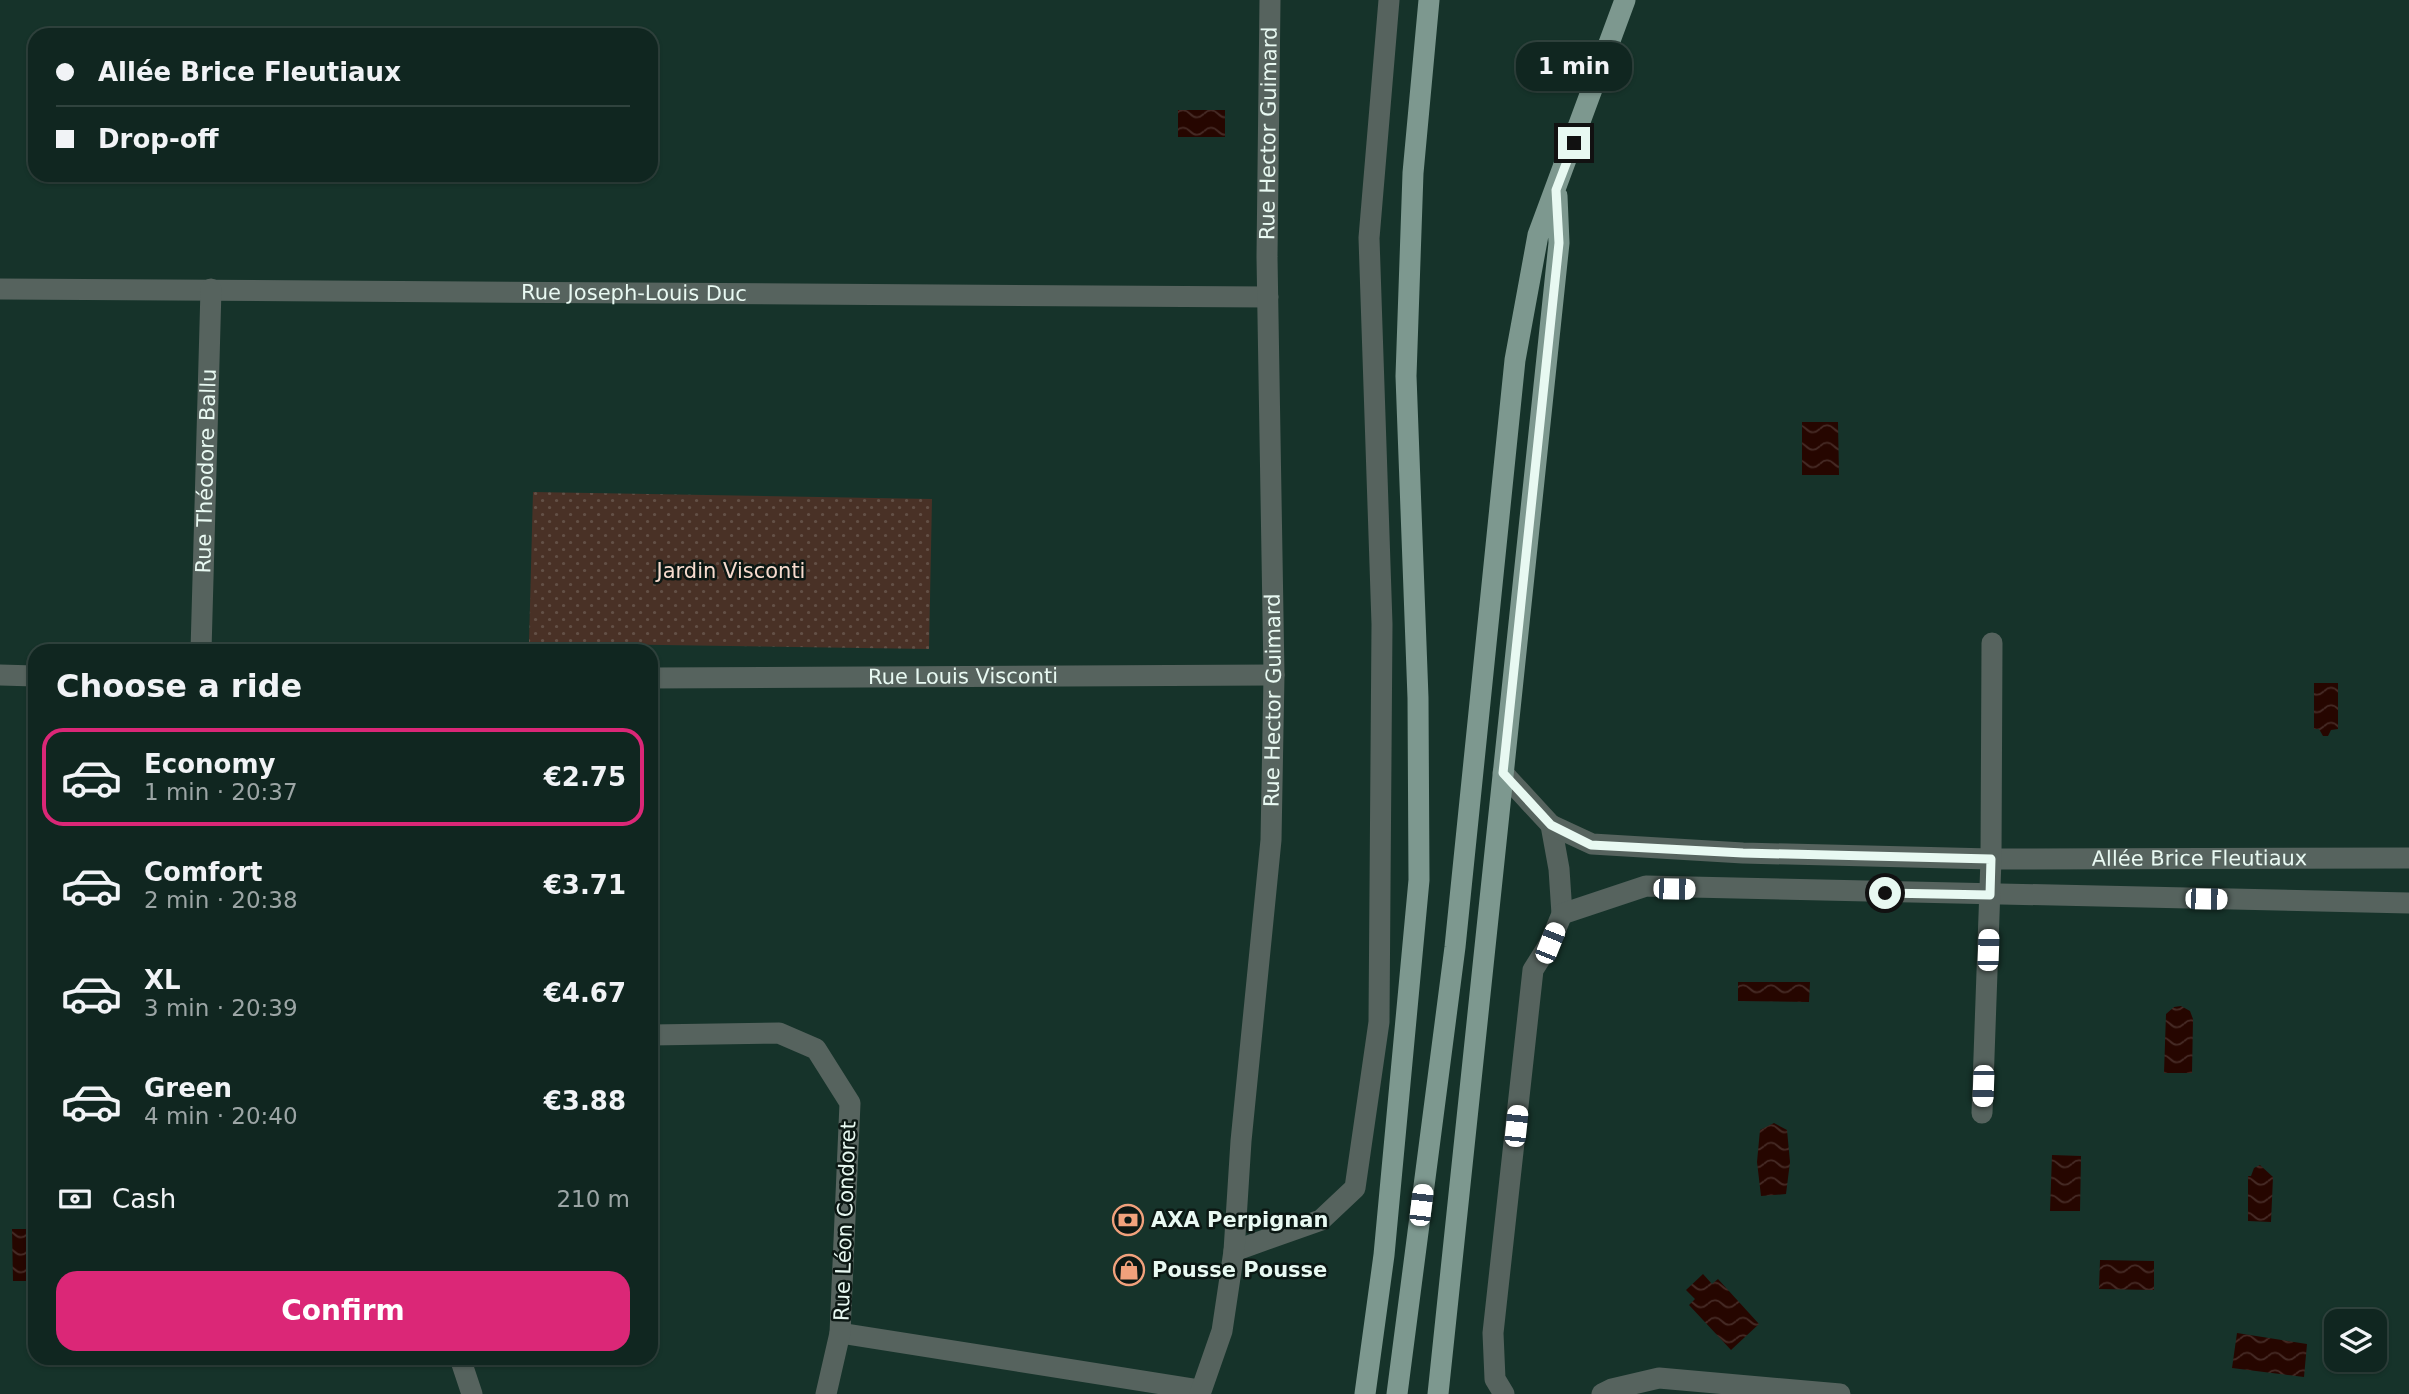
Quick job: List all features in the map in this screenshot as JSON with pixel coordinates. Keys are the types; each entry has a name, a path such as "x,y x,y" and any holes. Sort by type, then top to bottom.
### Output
{"main road":[{"path":"1364,1394 1384,1255 1419,880 1418,698 1406,376 1413,173 1429,0"},
{"path":"1397,1394 1455,947 1515,360 1538,235 1625,0"},
{"path":"1438,1394 1559,243 1556,190"}],"street":[{"name":"Rue Hector Guimard","path":"1200,1392 1223,1331 1234,1251 1241,1141 1271,840 1274,676 1268,297 1270,0"},
{"path":"1234,1251 1321,1220 1355,1188 1379,1022 1381,624 1369,238 1389,0"},
{"name":"Rue Joseph-Louis Duc","path":"0,289 1268,297"},
{"name":"Rue Théodore Ballu","path":"201,644 211,289"},
{"path":"1982,1113 1991,859 1992,643"},
{"path":"0,675 28,676"},
{"name":"Rue Louis Visconti","path":"658,678 1274,676"},
{"path":"1503,773 1551,825 1562,914 1550,943 1533,970 1493,1333 1495,1379 1504,1394"},
{"name":"Allée Brice Fleutiaux","path":"1551,825 1591,845 1626,848 1991,859 2409,858"},
{"name":"Allée Brice Fleutiaux","path":"1562,914 1646,887 2409,903"},
{"name":"Rue Léon Condoret","path":"658,1035 779,1033 816,1049 849,1103 840,1334 1200,1392"},
{"path":"826,1394 840,1334"},
{"path":"462,1365 472,1394"},
{"path":"1602,1394 1659,1378 1840,1394"}],"green space":[{"name":"Jardin Visconti","path":"533,492 932,499 929,649 529,643"}],"water":[{"path":"1178,110 1225,110 1225,137 1178,137"},
{"path":"1802,422 1838,422 1839,475 1802,475"},
{"path":"2314,683 2338,683 2338,729 2331,730 2328,736 2323,736 2319,729 2314,729"},
{"path":"1738,982 1810,982 1809,1002 1738,1001"},
{"path":"2181,1006 2190,1011 2193,1019 2192,1073 2164,1073 2166,1014 2174,1007"},
{"path":"1774,1123 1787,1130 1790,1162 1786,1194 1761,1196 1757,1162 1760,1130"},
{"path":"2052,1155 2081,1156 2080,1211 2050,1211"},
{"path":"2260,1165 2273,1177 2271,1222 2248,1221 2248,1176"},
{"path":"12,1229 28,1229 28,1281 13,1281"},
{"path":"2100,1260 2154,1261 2154,1290 2099,1289"},
{"path":"1703,1274 1712,1284 1718,1279 1759,1324 1731,1350 1689,1305 1695,1299 1686,1290"},
{"path":"2237,1333 2307,1344 2304,1377 2232,1368"}],"place":[{"name":"AXA Perpignan","path":"1128,1220"},
{"name":"Pousse Pousse","path":"1129,1270"}],"route":[{"path":"1574,143 1556,190 1559,243 1503,773 1551,825 1591,845 1743,853 1991,859 1990,895 1885,893"}]}
